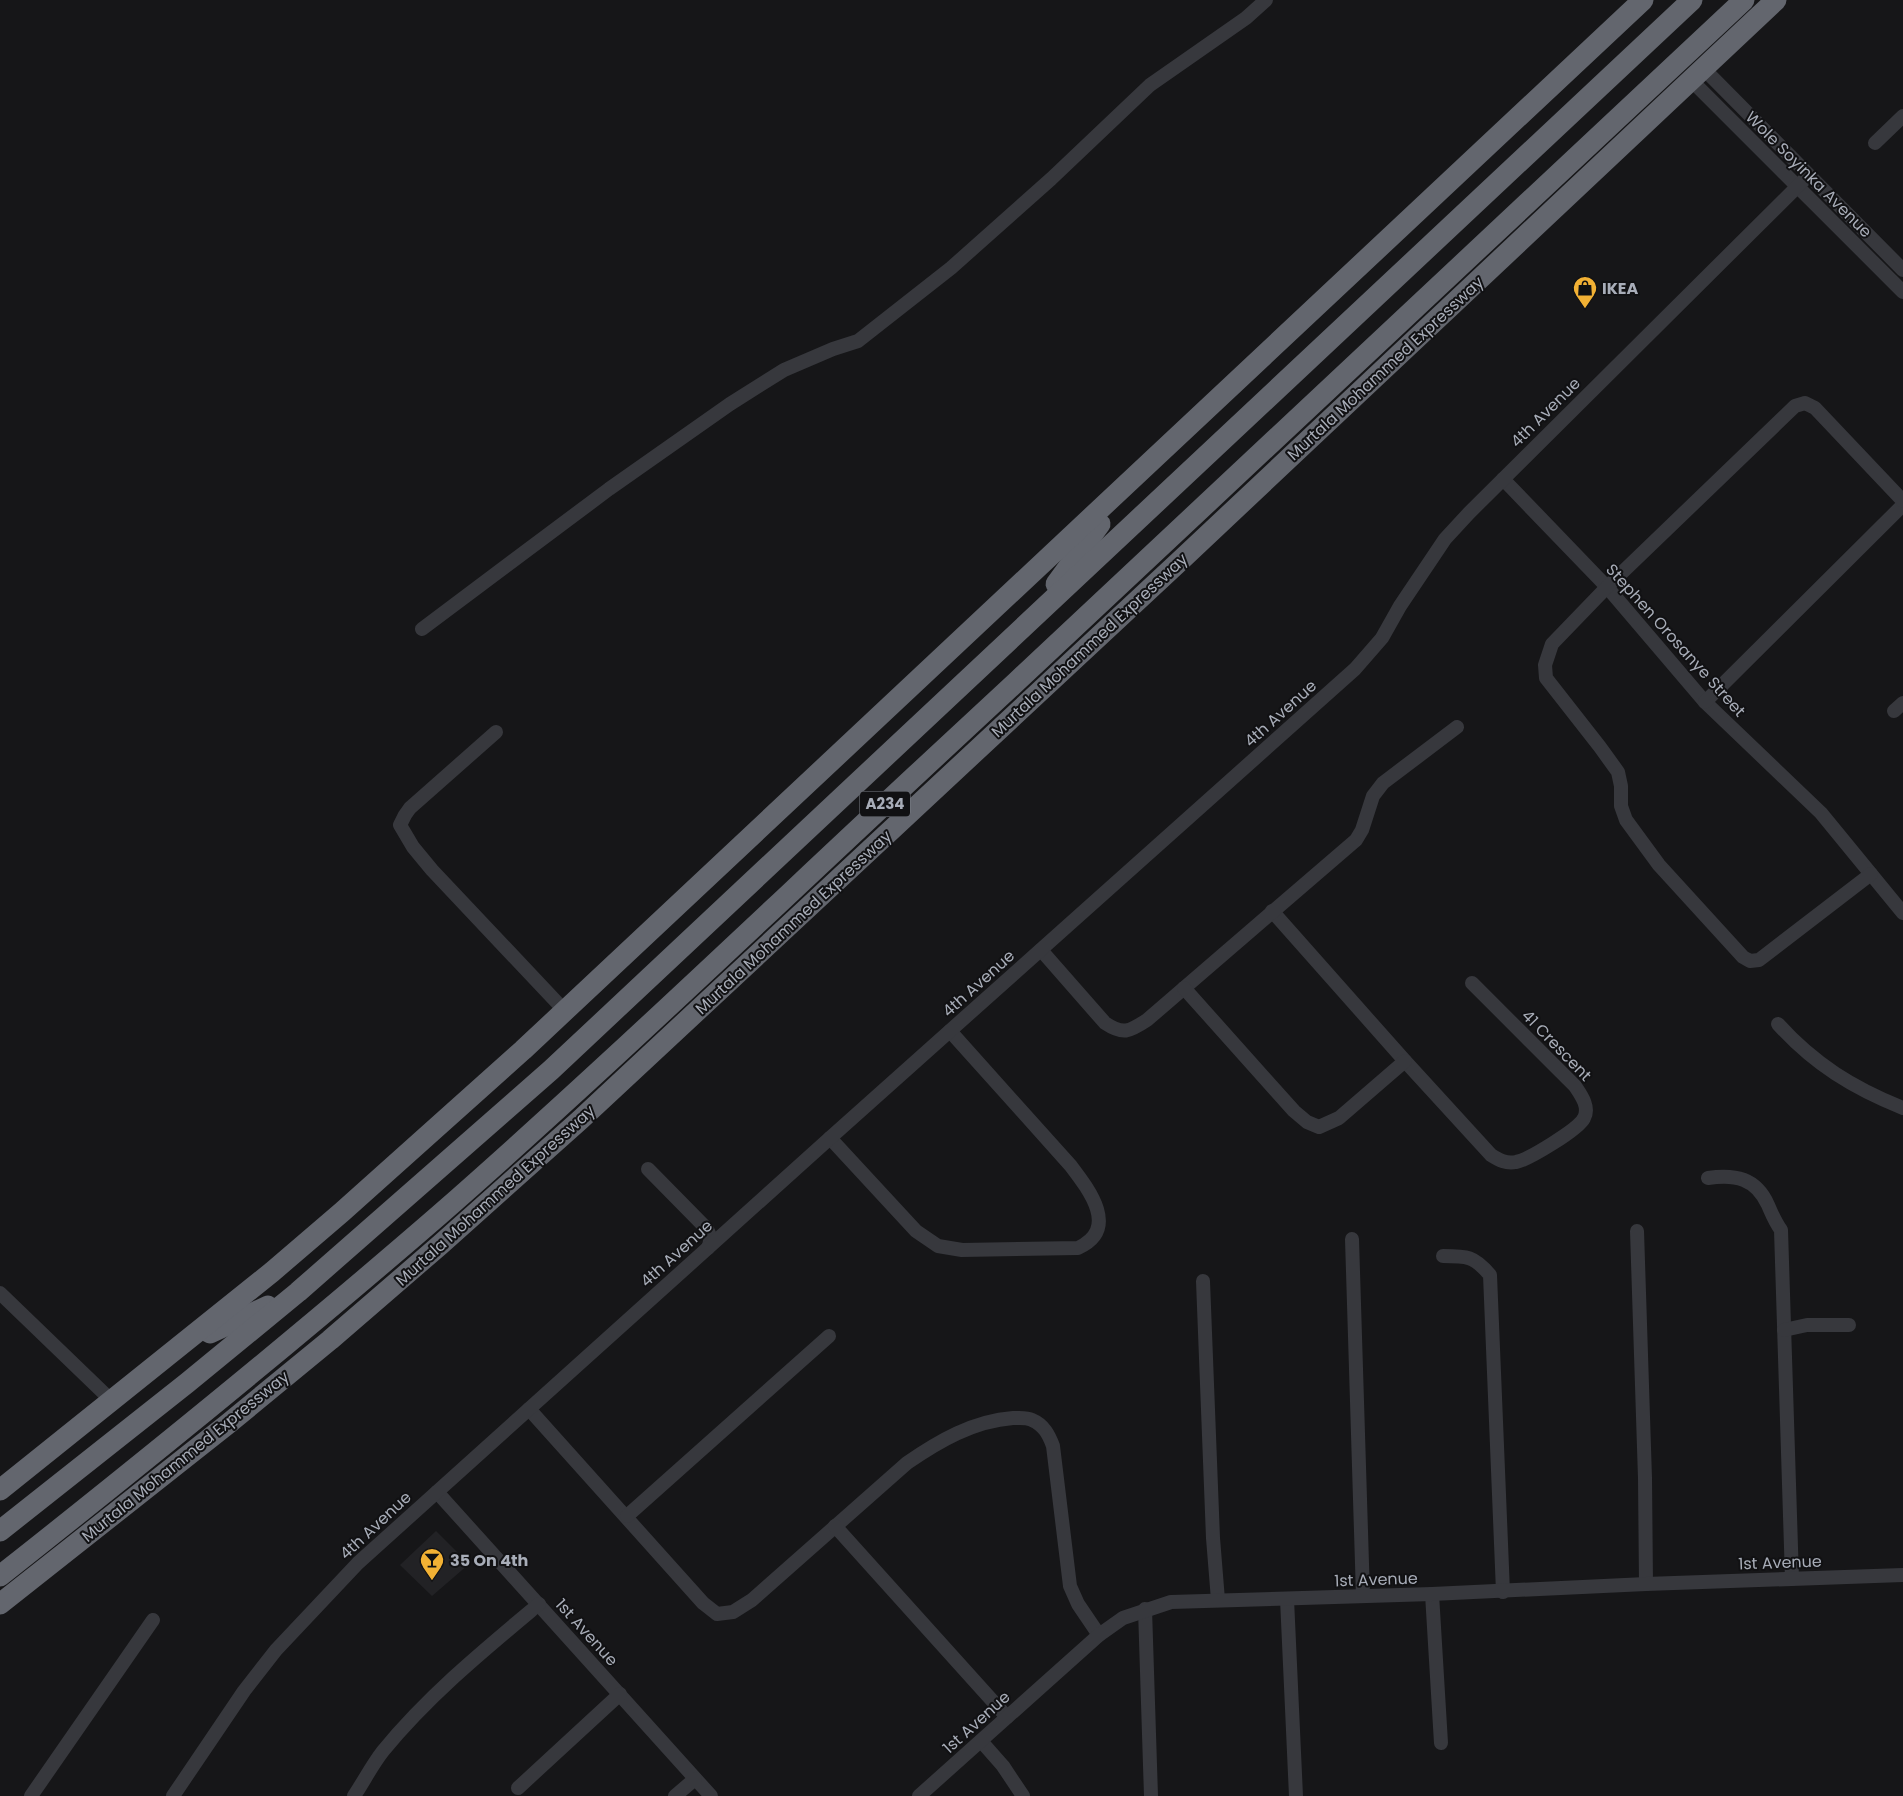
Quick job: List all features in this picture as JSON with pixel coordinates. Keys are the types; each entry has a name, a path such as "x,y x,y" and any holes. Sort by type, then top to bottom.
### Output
{"highway":[{"path":"0,1490 180,1347 342,1212 566,1011 1643,0"},
{"name":"A234","path":"0,1531 187,1383 298,1292 551,1070 1692,0"},
{"name":"Murtala Mohammed Expressway","path":"0,1576 57,1532 325,1312 446,1209 548,1117 1057,644 1744,0"},
{"name":"Murtala Mohammed Expressway","path":"0,1604 240,1414 330,1340 580,1120 1182,559 1776,0"},
{"path":"1029,622 1126,487"},
{"path":"1057,644 1182,559"},
{"path":"180,1347 298,1292"},
{"path":"0,1593 57,1532"}],"street":[{"path":"422,629 609,489 730,404 784,370 833,349 858,341 951,268 1051,179 1150,85 1246,18 1266,0"},
{"name":"Wole Soyinka Avenue","path":"1698,75 1808,176 1903,270"},
{"name":"Wole Soyinka Avenue","path":"1698,75 1797,187 1902,288"},
{"path":"1875,143 1903,116"},
{"name":"4th Avenue","path":"173,1796 244,1691 276,1650 358,1563 1355,669 1382,638 1400,606 1445,540 1503,479 1808,176"},
{"path":"1871,874 1758,960 1750,961 1743,958 1659,865 1626,820 1621,806 1621,786 1618,772 1546,678 1545,665 1552,644 1607,587 1795,406 1805,403 1815,408 1903,501"},
{"name":"Stephen Orosanye Street","path":"1503,479 1607,587 1705,702 1821,813 1903,913"},
{"path":"1705,702 1903,506"},
{"path":"1042,950 1104,1023 1117,1031 1132,1030 1147,1020 1356,840 1364,825 1373,796 1383,783 1457,727"},
{"path":"496,732 410,808 404,815 400,825 413,847 432,870 566,1011"},
{"name":"41 Crescent","path":"1272,911 1491,1155 1503,1162 1517,1162 1547,1147 1572,1130 1584,1118 1586,1108 1584,1100 1575,1086 1472,983"},
{"path":"1184,988 1294,1111 1307,1122 1319,1126 1339,1118 1405,1061"},
{"path":"1778,1024 1829,1071 1870,1095 1903,1108"},
{"path":"830,1138 916,1231 938,1246 962,1250 1078,1248 1090,1242 1098,1232 1099,1218 1096,1204 1086,1186 1071,1166 950,1032"},
{"path":"648,1169 707,1229 710,1234 708,1248"},
{"path":"1708,1178 1726,1175 1752,1182 1762,1194 1774,1221 1781,1230 1792,1579"},
{"path":"1638,1231 1646,1584"},
{"path":"1352,1239 1363,1596"},
{"path":"1443,1256 1470,1257 1482,1264 1490,1274 1503,1592"},
{"path":"1203,1281 1213,1538 1218,1600"},
{"path":"0,1293 112,1401"},
{"path":"1784,1330 1807,1324 1849,1325"},
{"path":"626,1516 829,1336"},
{"path":"529,1409 703,1603 716,1614 734,1612 752,1600 907,1463 934,1444 966,1429 999,1419 1032,1419 1048,1432 1053,1446 1070,1586 1078,1604 1099,1635"},
{"name":"1st Avenue","path":"437,1492 711,1796"},
{"path":"835,1526 1007,1717"},
{"name":"1st Avenue","path":"919,1796 1099,1635 1123,1618 1145,1609 1171,1602 1503,1592 1646,1584 1903,1575"},
{"path":"1432,1594 1441,1743"},
{"path":"1287,1599 1296,1796"},
{"path":"354,1796 382,1753 420,1710 450,1680 539,1604"},
{"path":"1145,1609 1151,1796"},
{"path":"31,1796 154,1620"},
{"path":"518,1788 620,1694"},
{"path":"981,1741 1003,1766 1023,1796"},
{"path":"675,1796 695,1779"}],"shaded area":[{"name":"35 On 4th","path":"436,1531 469,1564 432,1596 400,1565"}],"place":[{"name":"IKEA","path":"1585,309"},
{"name":"35 On 4th","path":"432,1581"}]}
